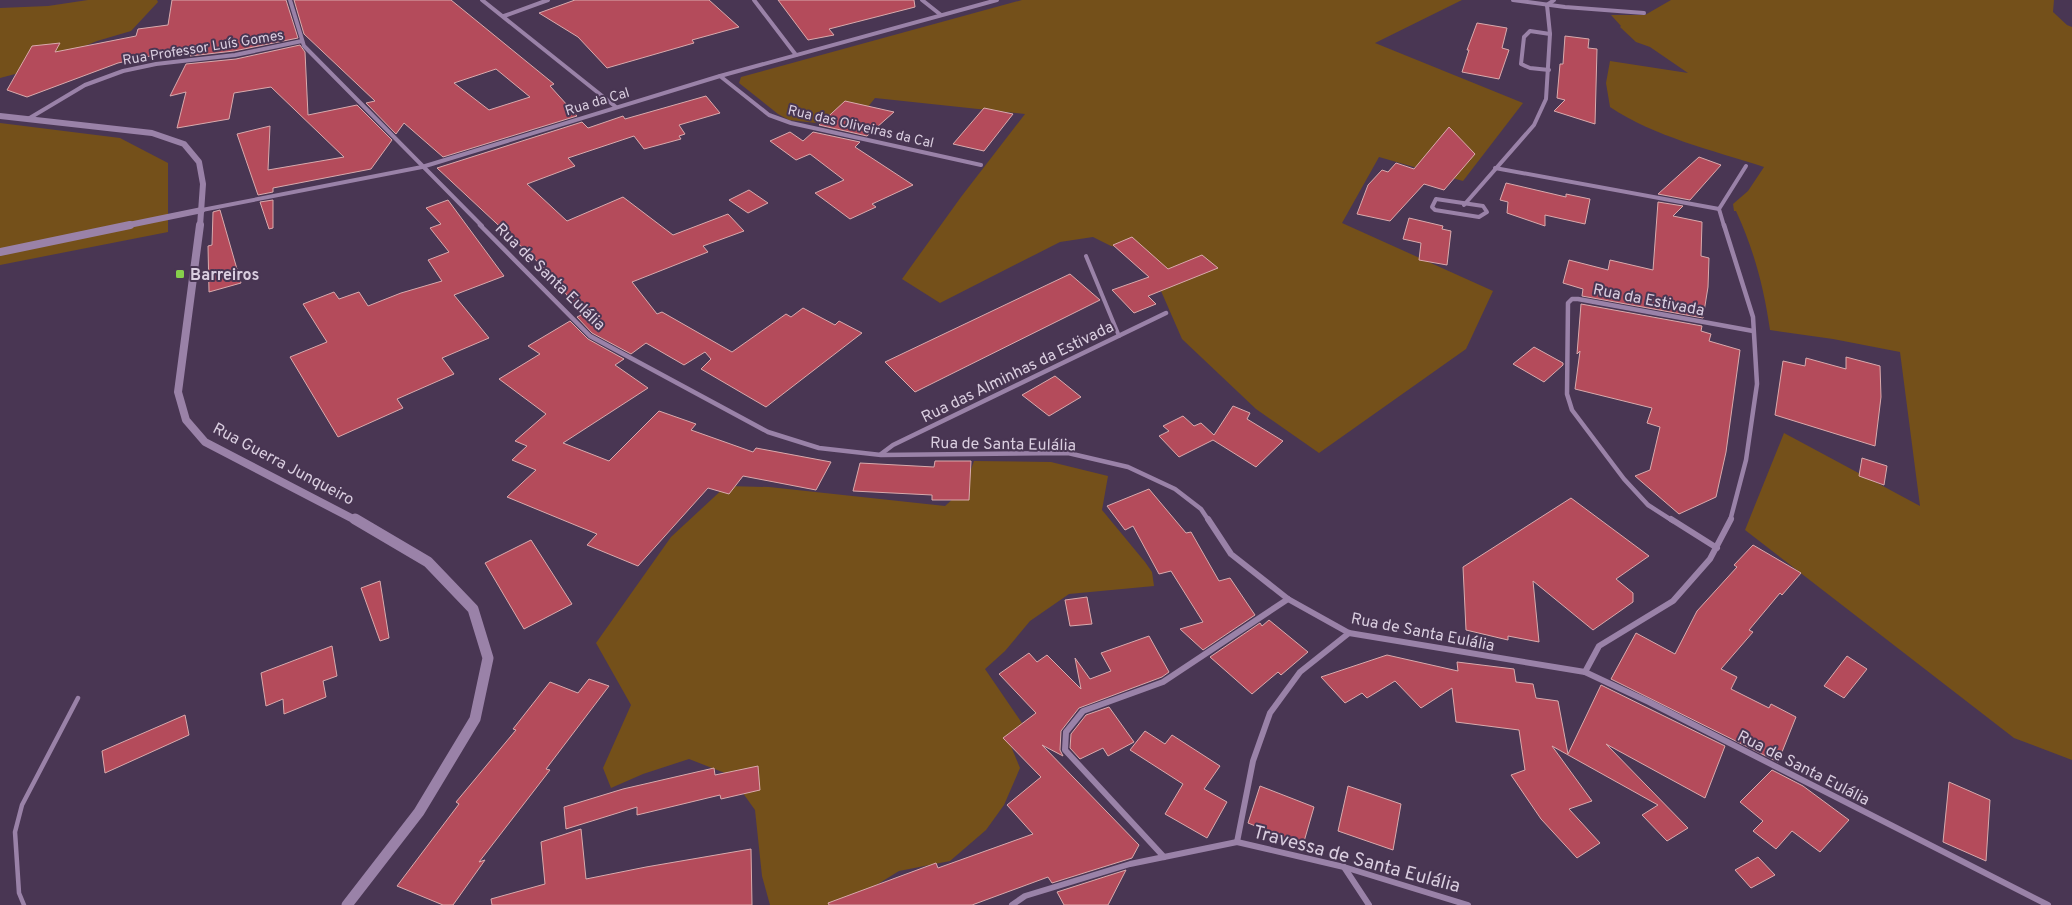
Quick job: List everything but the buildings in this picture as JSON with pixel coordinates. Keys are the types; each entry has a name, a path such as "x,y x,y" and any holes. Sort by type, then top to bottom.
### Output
{"street":[{"name":"Rua de Santa Eulália","path":"290,0 304,46 590,336 768,432 819,448 881,454 1068,453 1128,467 1175,489 1201,509 1231,554 1288,599 1349,633 1584,672 1649,702 2048,905"},
{"path":"482,0 616,107"},
{"path":"504,16 548,0"},
{"path":"754,0 796,55"},
{"path":"922,0 941,15"},
{"name":"Rua da Cal","path":"202,210 422,166 720,76 997,0"},
{"path":"1513,0 1547,6 1644,13"},
{"path":"1547,6 1554,0"},
{"path":"1464,204 1534,125 1546,100 1550,34 1547,6"},
{"path":"1548,70 1530,68 1521,64 1524,37 1530,31 1550,34"},
{"name":"Rua Professor Luís Gomes","path":"28,119 57,99 94,81 122,71 157,64 212,58 302,41"},
{"name":"Rua das Oliveiras da Cal","path":"720,76 769,115 791,123 981,165"},
{"name":"Rua Guerra Junqueiro","path":"0,116 152,133 184,144 199,162 203,184 202,210 178,392 186,420 205,442 381,533 428,562 473,609 488,658 476,719 419,812 347,905"},
{"path":"1719,209 1746,166"},
{"path":"1495,168 1719,209"},
{"path":"1436,200 1464,204 1483,206 1487,212 1479,217 1435,210 1432,206 1436,200"},
{"path":"1584,672 1599,646 1673,601 1710,559 1733,514 1746,460 1757,384 1753,331 1754,317 1719,209"},
{"path":"0,252 202,210"},
{"name":"Rua da Estivada","path":"1717,548 1648,504 1624,479 1572,410 1567,394 1568,303 1572,299 1578,299 1753,331"},
{"name":"Rua das Alminhas da Estivada","path":"881,454 893,445 1166,313"},
{"path":"1164,857 1065,750 1066,732 1083,711 1163,682 1288,599"},
{"path":"1012,905 1025,896 1130,864 1237,842 1253,760 1270,713 1300,672 1349,633"},
{"name":"Travessa de Santa Eulália","path":"1237,842 1344,867 1468,905"},
{"path":"1344,867 1369,905"}],"lane":[{"path":"1086,256 1119,336"},
{"path":"24,905 19,893 14,832 22,805 78,698"}],"shaded area":[{"path":"88,0 157,0 158,2 131,31 97,41 19,73 0,78 0,8 48,6"},
{"path":"1022,0 1462,0 1375,43 1523,103 1463,181 1379,157 1342,223 1493,291 1466,349 1319,453 1256,409 1182,339 1144,252 1111,246 1093,237 1060,242 940,303 902,279 961,197 1025,114 875,98 852,127 789,120 778,114 739,83 741,77"},
{"path":"1671,0 2054,0 2053,12 2067,25 2072,27 2072,760 2014,738 1745,530 1784,433 1920,506 1900,352 1833,339 1770,330 1758,269 1736,211 1734,211 1733,204 1748,191 1764,167 1665,135 1610,107 1606,83 1610,61 1688,73 1650,47 1636,42 1620,27 1611,15 1645,15"},
{"path":"0,123 120,138 168,163 168,232 0,265"},
{"path":"974,461 1051,462 1108,476 1102,510 1152,572 1154,586 1069,594 1030,621 1005,651 985,669 1024,726 1008,739 1020,768 1004,805 986,830 950,861 899,871 860,895 856,905 770,905 762,876 755,810 730,775 689,759 643,774 611,788 603,768 631,705 596,643 671,537 726,486 769,487 945,506 964,489"}],"place":[{"name":"Barreiros","path":"180,274"}]}
